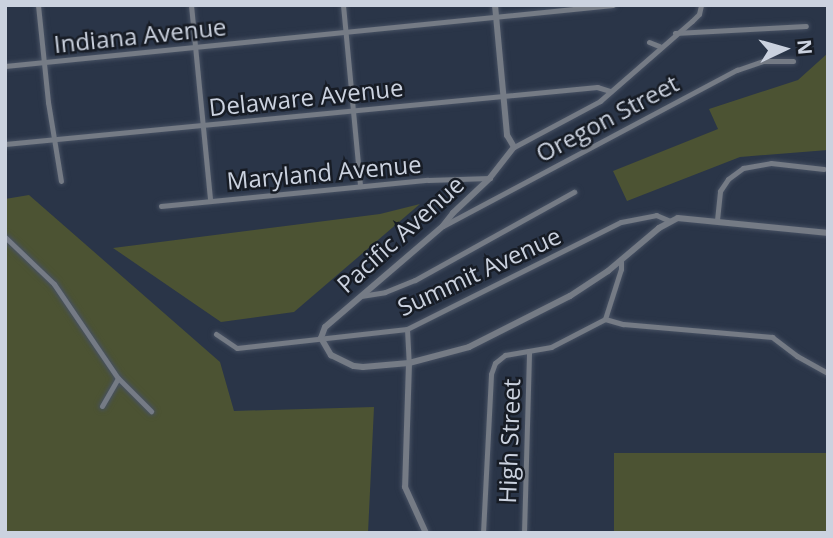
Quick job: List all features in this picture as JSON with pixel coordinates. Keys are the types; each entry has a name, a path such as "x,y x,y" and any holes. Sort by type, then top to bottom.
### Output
{"street":[{"path":"38,5 53,139 61,181"},
{"path":"191,5 210,200"},
{"path":"343,5 360,186"},
{"path":"495,5 508,135 514,148"},
{"name":"Indiana Avenue","path":"5,66 613,5"},
{"name":"Pacific Avenue","path":"321,338 325,327 358,296 443,226 490,178 514,148 600,101 659,46 699,14 701,5"},
{"path":"675,33 806,26"},
{"path":"649,42 659,46"},
{"name":"Oregon Street","path":"443,226 737,70 763,61 793,61"},
{"name":"Delaware Avenue","path":"5,144 597,86 610,91"},
{"path":"717,220 720,191 728,179 743,168 771,163 824,169"},
{"name":"Maryland Avenue","path":"161,206 360,186 490,178"},
{"path":"358,296 385,292 415,280 574,192"},
{"name":"Summit Avenue","path":"216,334 236,348 407,329 621,222 656,215 670,221"},
{"path":"321,338 331,355 354,366 410,363 469,347 570,296 670,221 686,218 717,220 828,233"},
{"path":"5,237 54,284 118,378 151,411"},
{"path":"605,320 621,269 621,260"},
{"path":"483,533 491,374 499,357 551,348 605,320 623,324 772,337 797,356 828,373"},
{"path":"407,329 410,363 404,478 408,498 426,533"},
{"name":"High Street","path":"524,533 529,351"},
{"path":"102,406 118,378"}],"green space":[{"path":"828,53 828,150 740,157 627,201 613,171 718,129 709,109 798,80"},
{"path":"29,195 220,362 234,411 374,407 368,533 5,533 5,199"},
{"path":"420,204 294,312 221,322 113,248 380,214"},
{"path":"614,453 828,453 828,533 614,533"}]}
